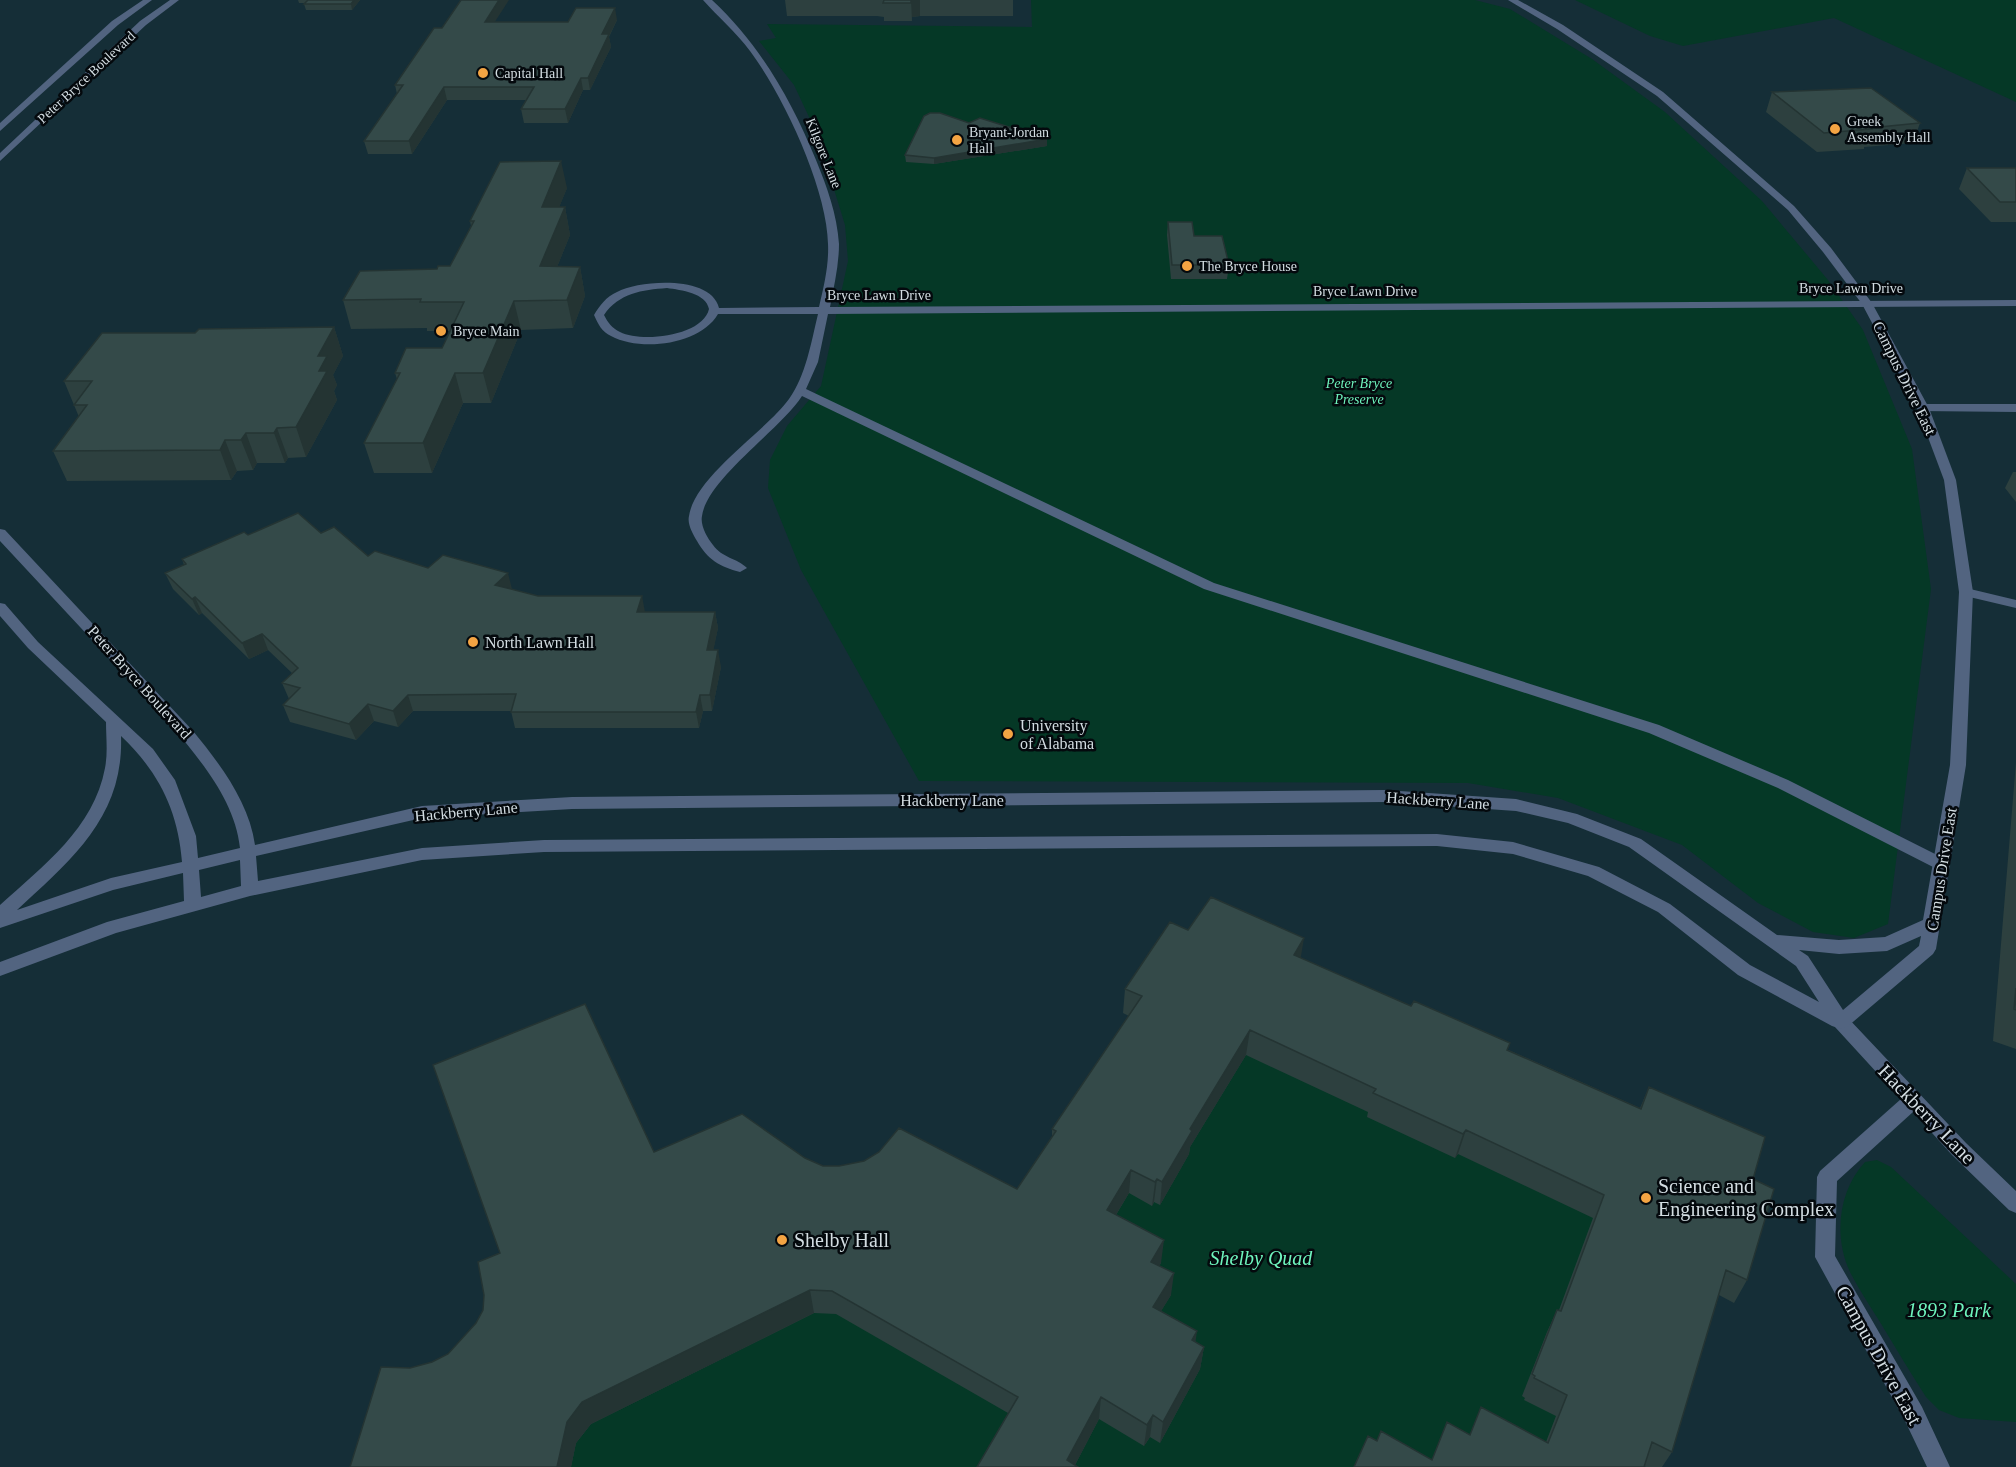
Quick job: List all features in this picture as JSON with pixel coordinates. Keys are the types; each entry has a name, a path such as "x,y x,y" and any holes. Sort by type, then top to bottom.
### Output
{"street":[{"name":"Peter Bryce Boulevard","path":"0,128 115,23 148,0"},
{"name":"Peter Bryce Boulevard","path":"0,158 143,23 175,0"},
{"name":"Kilgore Lane","path":"707,0 736,26 775,79 822,183 831,225 833,259 810,368 793,403 700,499 695,518 702,538 716,557 740,568"},
{"name":"Campus Drive East","path":"1512,0 1560,27 1660,94 1791,208 1827,250 1867,303 1923,408 1950,480 1966,592 1958,765 1927,949 1840,1022"},
{"path":"667,285 696,290 706,295 712,303 713,311 708,320 697,329 681,336 642,340 624,338 610,332 601,324 599,315 604,306 615,297 648,286 667,285"},
{"name":"Bryce Lawn Drive","path":"713,311 2016,303"},
{"path":"799,390 1209,586 1654,729 1783,784 1941,864"},
{"path":"1923,408 2016,408"},
{"name":"Peter Bryce Boulevard","path":"0,532 200,749 228,793 242,822 248,852 250,890"},
{"path":"1966,592 2016,604"},
{"path":"0,607 33,645 148,753 167,780 188,836 193,905"},
{"path":"0,915 74,844 102,805 113,768 113,720"},
{"name":"Hackberry Lane","path":"0,922 111,884 422,812 572,803 1385,796 1516,805 1571,818 1635,843 1802,961 1840,1022 1959,1149 2016,1204"},
{"name":"Hackberry Lane","path":"0,969 113,927 193,905 250,890 422,854 544,846 1437,840 1513,848 1593,871 1664,908 1744,970 1840,1022"},
{"path":"1774,941 1839,947 1887,944 1931,924"},
{"name":"Campus Drive East","path":"1913,1100 1827,1177 1825,1257 1914,1415 1939,1467"}],"shaded area":[{"name":"University of Alabama","path":"0,0 2016,0 2016,1467 0,1467"}],"green space":[{"name":"Peter Bryce Preserve","path":"1031,0 1475,0 1510,9 1592,59 1665,112 1762,201 1828,280 1863,330 1912,449 1931,589 1888,924 1854,938 1813,932 1758,903 1682,845 1558,798 1468,783 919,781 801,570 768,488 770,460 787,426 821,386 848,261 845,225 817,134 794,85 759,41 776,38 767,24 1032,27"},
{"path":"1575,0 2016,0 2016,102 1834,18 1683,46 1650,36"},
{"name":"Shelby Quad","path":"1188,993 1655,1212 1574,1467 389,1467 513,1294 981,1298"},
{"name":"1893 Park","path":"1877,1160 1891,1167 2016,1284 2016,1422 1959,1418 1939,1410 1926,1397 1851,1274 1845,1260 1840,1230 1844,1201 1856,1174 1865,1162"}],"building":[{"path":"308,0 354,0 351,4 304,4"},
{"name":"Capital Hall","path":"461,0 499,0 485,22 568,22 576,8 615,8 602,34 609,34 588,78 581,78 565,109 521,109 534,87 444,87 409,141 364,141 403,85 395,85 434,28 442,28"},
{"path":"884,0 911,0 911,3 883,3"},
{"path":"1871,88 1920,123 1824,133 1772,92"},
{"name":"Bryant-Jordan Hall","path":"930,113 940,113 969,123 980,118 1047,139 934,158 905,155 924,116"},
{"path":"561,161 542,207 565,207 540,266 580,267 567,300 514,301 483,373 455,373 423,443 364,443 400,373 395,373 406,348 442,348 464,302 420,302 421,299 343,300 360,271 437,269 438,266 450,266 474,221 470,221 500,162"},
{"path":"1967,168 2016,168 2016,202 2000,202"},
{"path":"1168,222 1192,222 1194,236 1222,236 1229,265 1172,265"},
{"path":"334,327 318,356 327,356 319,371 327,371 296,427 277,428 274,433 246,433 241,440 225,440 220,450 53,451 87,405 74,405 92,381 64,381 102,333 195,333 199,329"},
{"name":"North Lawn Hall","path":"298,513 321,533 334,527 368,556 375,551 428,568 443,555 508,573 495,585 538,596 642,596 637,612 715,612 707,650 718,650 710,695 700,695 696,712 511,712 516,694 408,695 393,711 368,704 349,724 283,705 300,688 282,683 298,668 262,634 242,643 195,597 192,599 165,573 186,564 182,559 244,532 248,535"},
{"path":"1211,897 1304,938 1294,955 1411,1006 1414,1001 1510,1043 1507,1050 1641,1109 1649,1087 1765,1137 1753,1179 1774,1189 1747,1280 1726,1270 1672,1452 1652,1442 1644,1467 1354,1467 1368,1436 1377,1441 1381,1431 1432,1460 1447,1422 1470,1435 1481,1407 1548,1443 1567,1395 1534,1378 1532,1374 1557,1310 1561,1311 1604,1195 1466,1130 1463,1134 1373,1093 1376,1089 1250,1030 1190,1129 1192,1131 1162,1182 1157,1179 1155,1182 1131,1170 1107,1210 1164,1240 1151,1262 1174,1273 1153,1307 1197,1331 1192,1340 1204,1347 1163,1422 1153,1415 1147,1425 1101,1397 1067,1460 1078,1467 977,1467 1018,1397 832,1291 810,1290 582,1402 567,1422 557,1467 350,1467 381,1367 410,1368 432,1362 448,1354 476,1323 483,1310 484,1295 478,1262 500,1253 433,1065 585,1004 654,1152 742,1114 805,1158 823,1166 839,1166 864,1161 879,1152 899,1128 1017,1189 1056,1131 1052,1129 1142,996 1125,989 1170,922 1188,930"}],"place":[{"name":"Capital Hall","path":"483,73"},
{"name":"Greek Assembly Hall","path":"1835,129"},
{"name":"Bryant-Jordan Hall","path":"957,140"},
{"name":"The Bryce House","path":"1187,266"},
{"name":"Bryce Main","path":"441,331"},
{"name":"North Lawn Hall","path":"473,642"},
{"name":"University of Alabama","path":"1008,734"},
{"name":"Science and Engineering Complex","path":"1646,1198"},
{"name":"Shelby Hall","path":"782,1240"}]}
